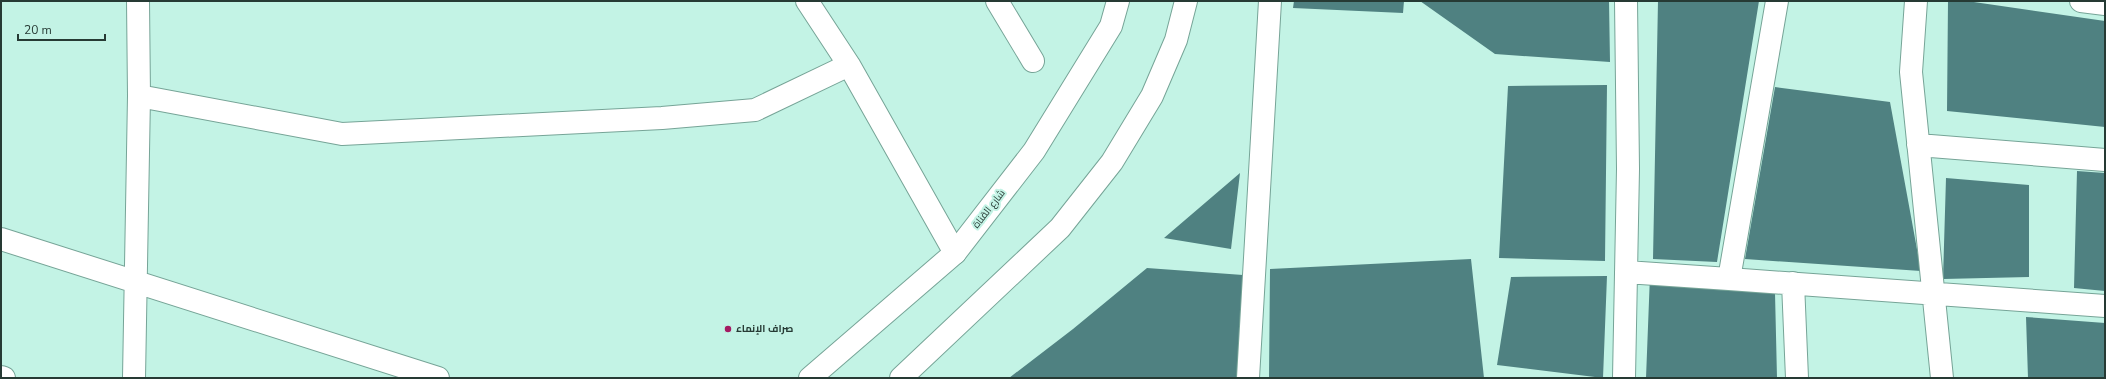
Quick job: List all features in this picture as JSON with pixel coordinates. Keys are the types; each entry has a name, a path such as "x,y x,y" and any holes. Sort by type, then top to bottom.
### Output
{"street":[{"path":"134,378 139,96 138,1"},
{"path":"807,1 849,65 955,253"},
{"path":"997,1 1032,61"},
{"name":"شارع القناة","path":"810,378 955,253 1034,151 1111,26 1118,1"},
{"path":"901,378 1060,228 1112,162 1152,96 1176,40 1186,1"},
{"path":"1248,378 1270,1"},
{"path":"1624,378 1628,169 1626,1"},
{"path":"1729,279 1777,1"},
{"path":"1916,1 1911,72 1942,378"},
{"path":"2081,1 2105,4"},
{"path":"139,96 342,134 662,118 755,110 849,65"},
{"path":"1918,145 2105,160"},
{"path":"1,239 438,378"},
{"path":"1626,272 2105,306"},
{"path":"1793,283 1797,378"},
{"path":"920,378 947,335"}],"building":[{"path":"1294,1 1404,1 1403,13 1293,8"},
{"path":"1420,1 1609,1 1610,62 1495,54"},
{"path":"1658,1 1759,1 1717,262 1653,259"},
{"path":"1948,1 1967,1 2105,21 2105,127 1947,111"},
{"path":"1607,85 1605,261 1499,258 1508,86"},
{"path":"1775,87 1890,102 1921,271 1745,259"},
{"path":"2077,171 2105,173 2105,291 2074,288"},
{"path":"1240,173 1231,249 1164,238"},
{"path":"1946,178 2029,185 2029,277 1943,279"},
{"path":"1471,259 1484,378 1269,378 1270,269"},
{"path":"1147,268 1243,275 1238,378 1009,378 1073,329"},
{"path":"1650,275 1775,293 1777,378 1646,378"},
{"path":"1607,276 1603,378 1497,365 1511,277"},
{"path":"2026,317 2105,323 2105,378 2028,378"}],"place":[{"name":"صراف الإنماء","path":"728,329"}]}
